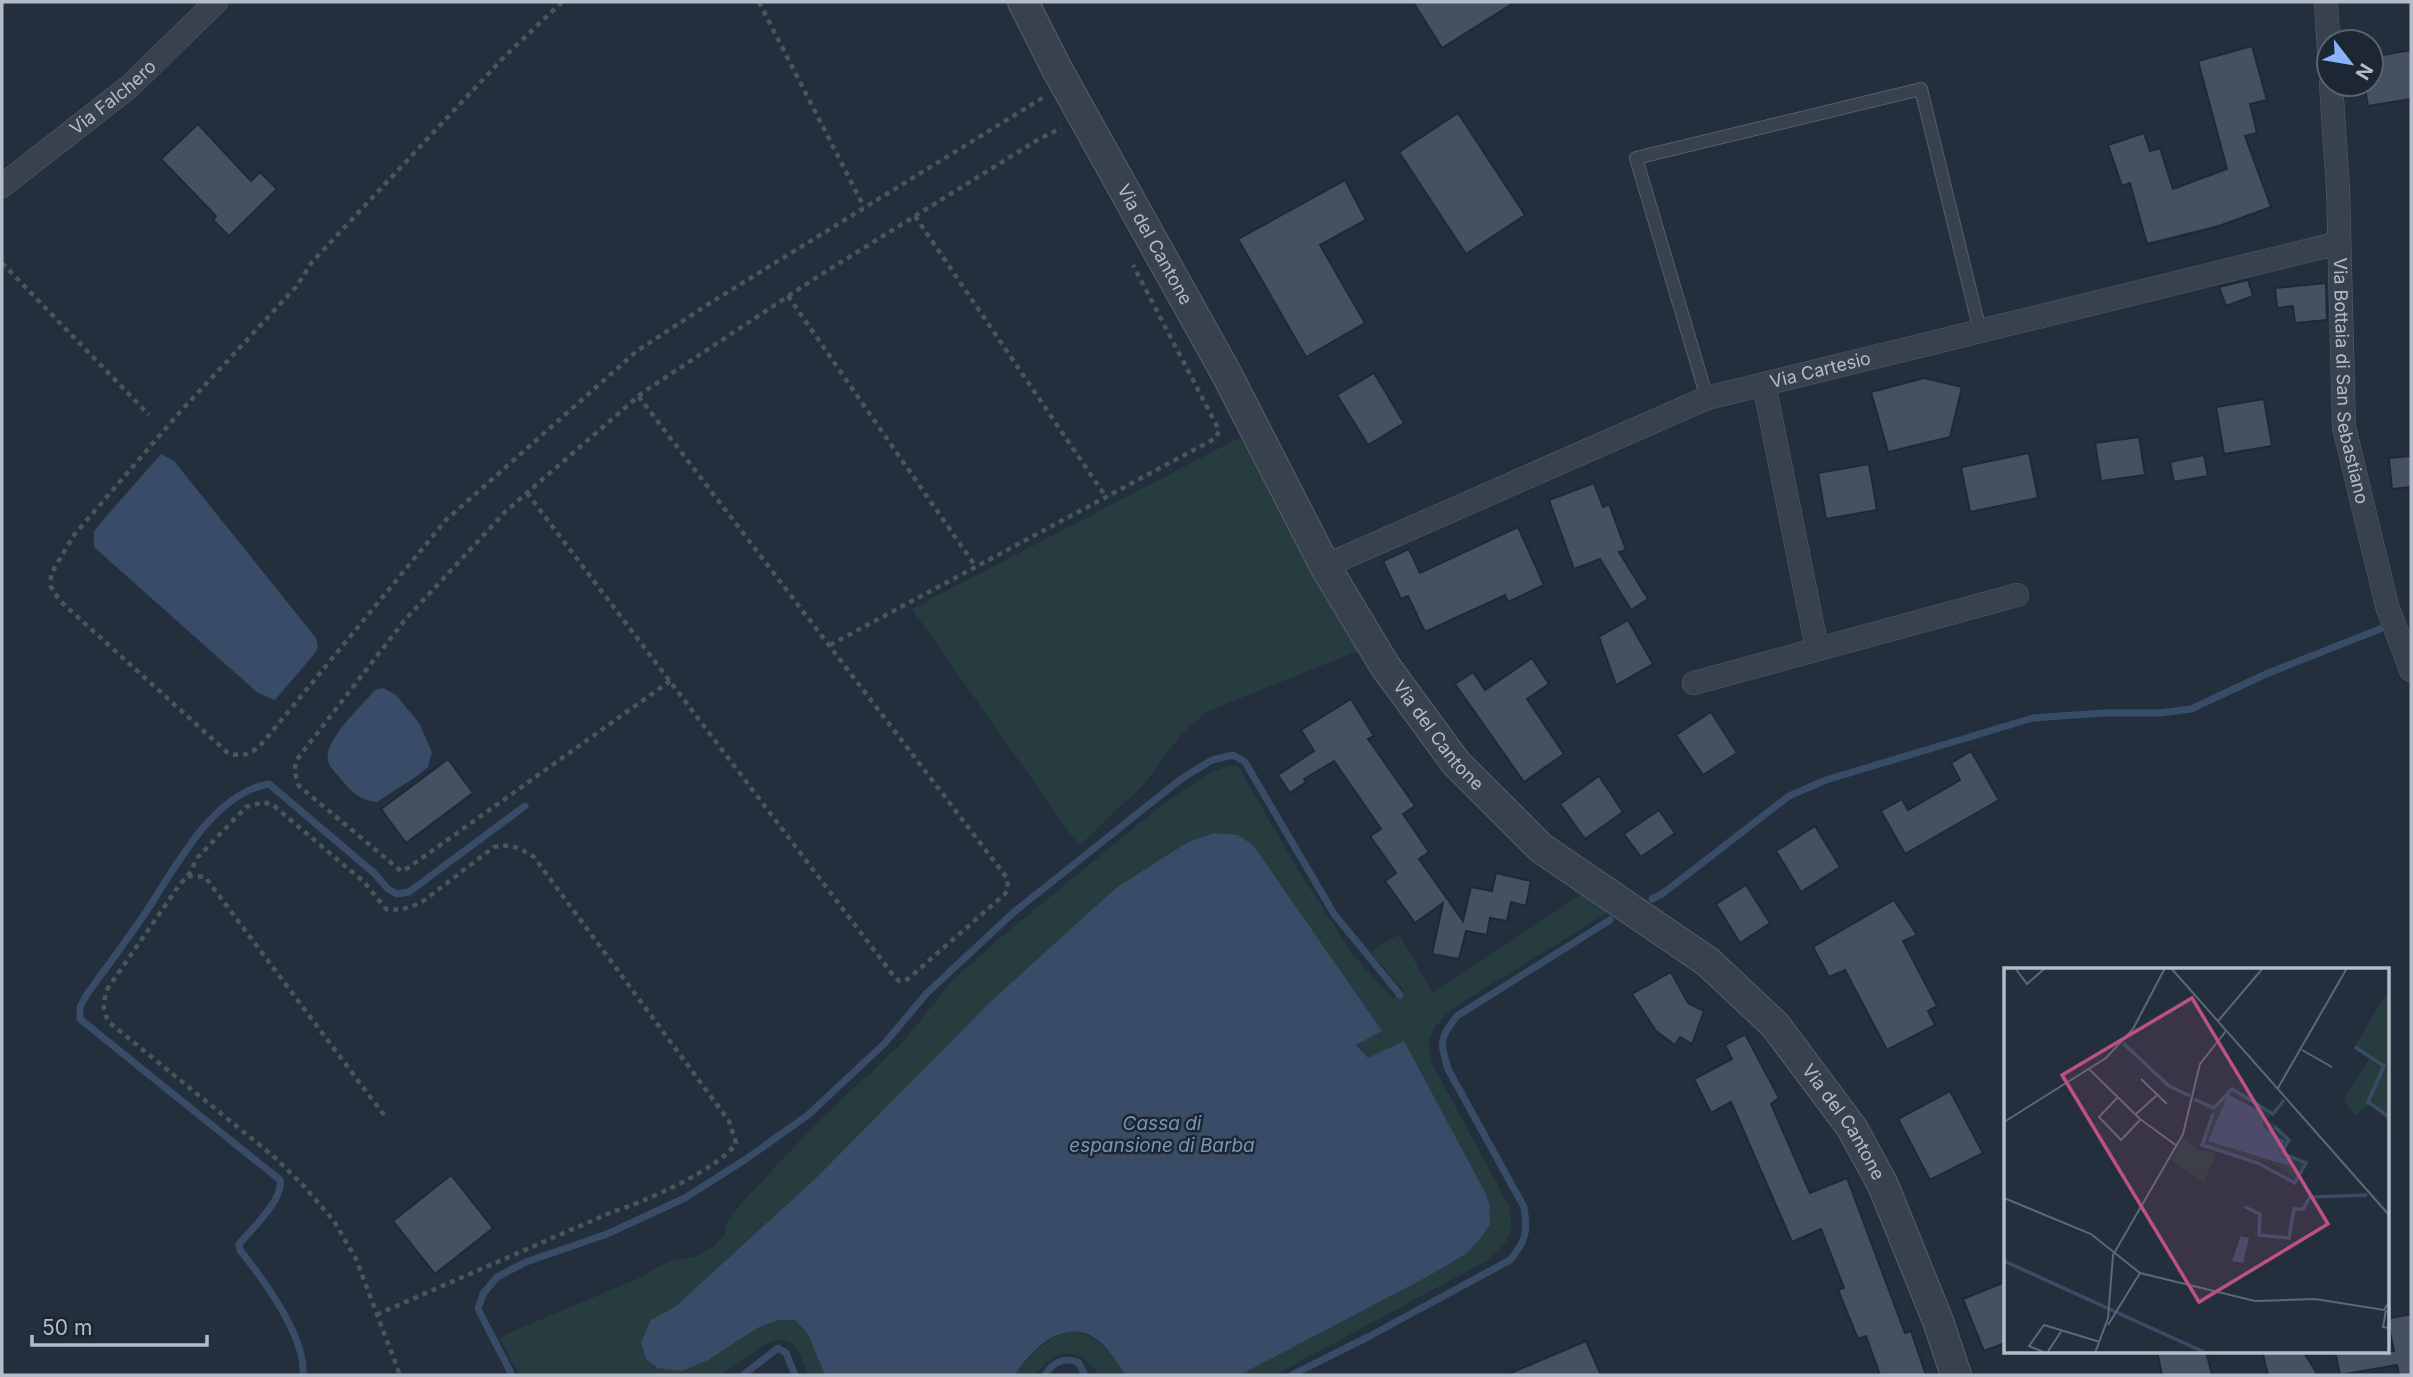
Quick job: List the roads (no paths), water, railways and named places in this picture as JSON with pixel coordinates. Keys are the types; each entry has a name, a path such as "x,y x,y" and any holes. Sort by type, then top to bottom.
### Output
{"street":[{"name":"Via Falchero","path":"2,186 130,86 216,2"},
{"name":"Via del Cantone","path":"1023,2 1068,89 1225,371 1325,566 1385,666 1456,763 1541,848 1708,962 1775,1025 1852,1128 1882,1185 1938,1321 1956,1375"},
{"path":"2326,2 2328,28"},
{"name":"Via Bottaia di San Sebastiano","path":"2332,98 2344,427 2387,606 2411,670"},
{"name":"Via Cartesio","path":"1325,566 1707,398 2339,243"},
{"path":"1764,384 1817,648"},
{"path":"1695,683 2017,596"}],"lane":[{"path":"1707,398 1636,158 1921,89 1980,331"}],"water":[{"path":"161,454 174,461 316,638 318,646 315,653 275,700 258,693 94,547 94,532 98,526"},
{"path":"383,688 396,695 419,723 432,752 428,767 377,802 356,795 349,788 330,766 328,753 331,743 345,724 375,690"},
{"name":"Cassa di espansione di Barba","path":"1215,833 1238,835 1253,845 1382,1031 1356,1045 1368,1058 1404,1041 1489,1203 1490,1224 1466,1254 1240,1375 1126,1375 1099,1341 1086,1334 1074,1332 1051,1338 1031,1355 1015,1375 825,1375 808,1334 795,1320 779,1320 759,1327 708,1360 682,1371 658,1368 646,1359 641,1342 651,1320 676,1306 816,1178 988,1004 1117,887 1188,842"}],"waterway":[{"path":"1652,899 1789,796 1826,780 2033,718 2103,713 2160,713 2191,709 2266,674 2380,629"},
{"path":"512,1375 478,1309 483,1294 497,1277 526,1262 607,1234 685,1198 808,1115 884,1044 927,993 1014,912 1181,779 1212,760 1233,755 1245,762 1334,914 1400,995"},
{"path":"303,1375 298,1344 290,1326 271,1292 240,1250 239,1244 272,1205 280,1188 280,1180 80,1019 80,1007 197,835 230,802 249,790 269,784 397,894 409,892 525,806"},
{"path":"1292,1375 1510,1260 1515,1253 1525,1236 1524,1207 1448,1069 1443,1047 1444,1036 1457,1016 1610,920"},
{"path":"743,1375 778,1348 786,1353 795,1375"},
{"path":"1045,1375 1051,1367 1063,1360 1078,1362 1085,1375"}]}
